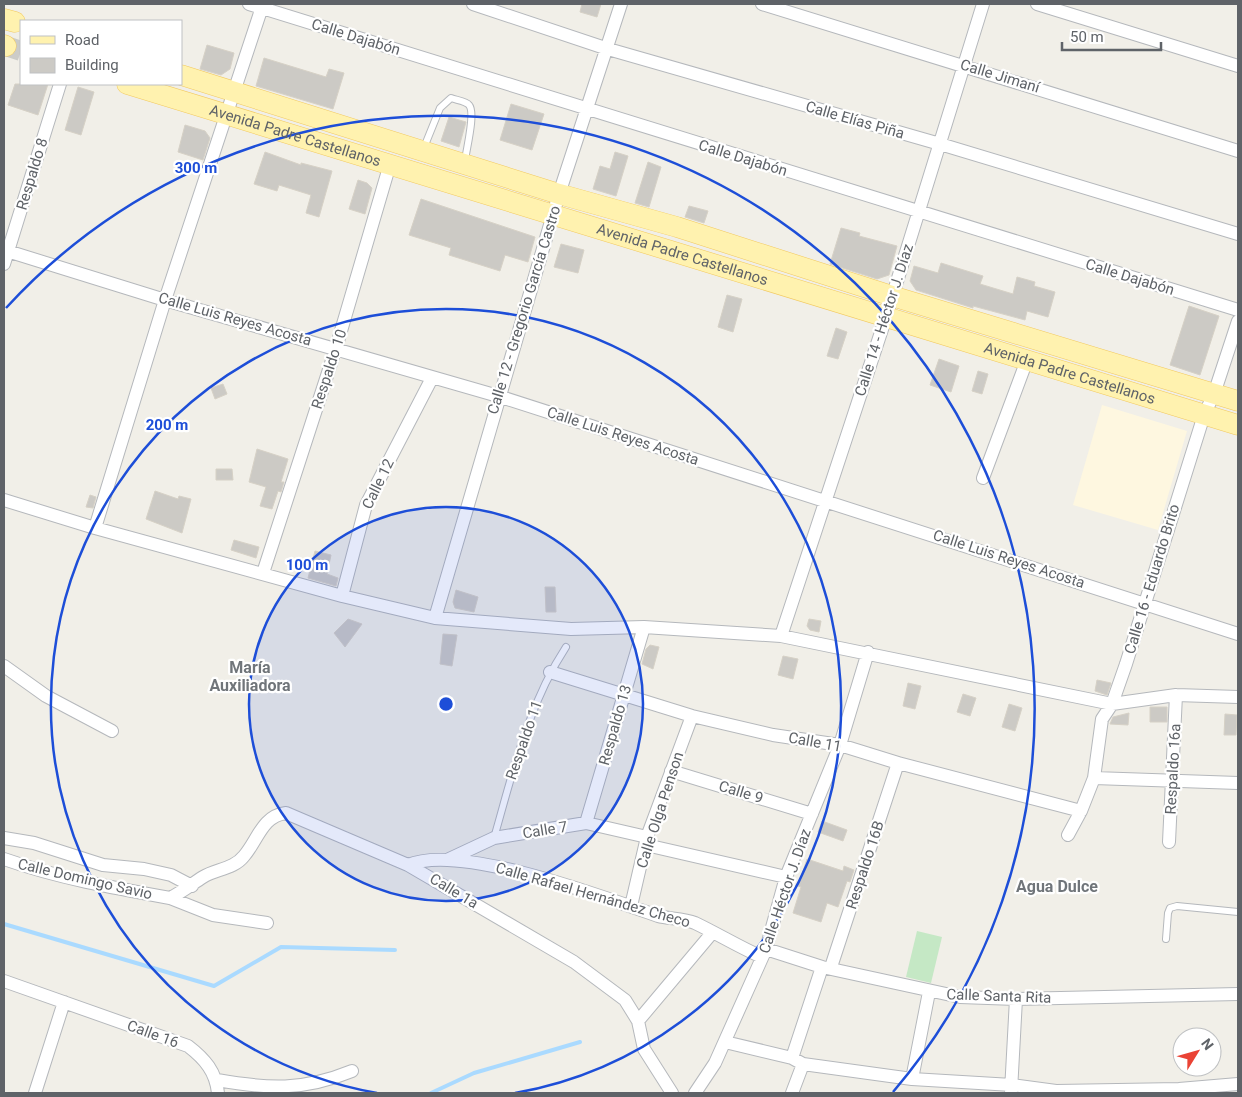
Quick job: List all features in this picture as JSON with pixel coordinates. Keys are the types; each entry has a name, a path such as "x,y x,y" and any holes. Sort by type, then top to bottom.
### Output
{"main road":[{"name":"Avenida Padre Castellanos","path":"182,75 559,194 677,227 892,296 1238,401"},
{"name":"Avenida Padre Castellanos","path":"130,85 1238,425"}],"street":[{"name":"Calle Dajabón","path":"248,4 262,6 586,109 1238,310"},
{"name":"Calle Elías Piña","path":"473,4 608,49 940,144 1238,234"},
{"name":"Calle 12 - Gregorio García Castro","path":"435,618 498,396 559,194 622,4"},
{"name":"Calle Jimaní","path":"762,4 1238,151"},
{"name":"Calle 14 - Héctor J. Díaz","path":"781,636 886,317 983,4"},
{"path":"1037,4 1238,66"},
{"path":"95,528 165,300 225,113 262,6"},
{"name":"Respaldo 8","path":"5,255 60,85"},
{"name":"Respaldo 10","path":"263,573 336,348 390,164"},
{"name":"Calle Luis Reyes Acosta","path":"5,255 336,348 498,396 1145,602 1238,634"},
{"name":"Calle 16 - Eduardo Brito","path":"1068,835 1081,811 1094,778 1102,719 1112,704 1204,415 1214,394 1238,321"},
{"path":"983,478 1027,360"},
{"name":"Calle 12","path":"342,596 366,505 432,378"},
{"path":"4,500 95,528 342,596 435,618 571,629 644,627 781,636 868,652 1112,704 1176,695 1238,697"},
{"name":"Respaldo 13","path":"586,823 644,627"},
{"name":"Calle Héctor J. Díaz","path":"695,1093 715,1062 725,1042 764,953 786,877 840,745 868,652"},
{"path":"4,666 46,696 112,731"},
{"name":"Calle 11","path":"550,672 692,716 773,735 840,745 898,763 1081,811"},
{"name":"Respaldo 16a","path":"1169,842 1176,695"},
{"name":"Calle Olga Penson","path":"631,906 647,841 692,716"},
{"name":"Respaldo 16B","path":"792,1093 798,1061 826,967 898,763"},
{"name":"Calle 9","path":"671,771 812,814"},
{"path":"1094,778 1238,783"},
{"name":"Calle 1a","path":"192,886 205,876 222,871 244,857 263,826 276,814 286,812 408,865 574,962 625,1000 638,1021 644,1049 672,1093"},
{"name":"Calle 7","path":"447,860 494,838 586,823 786,877"},
{"path":"4,838 34,843 103,865 144,869 171,875 192,886"},
{"name":"Calle Domingo Savio","path":"4,859 34,870 94,884 170,898 192,886"},
{"path":"408,865 419,860 447,860"},
{"name":"Calle Rafael Hernández Checo","path":"447,860 500,867 660,916 693,923 712,933 764,953"},
{"path":"170,898 213,914 267,923"},
{"path":"638,1021 712,933"},
{"name":"Calle Santa Rita","path":"764,953 929,992 960,997 1016,999 1238,994"},
{"name":"Calle 16","path":"4,981 188,1046 206,1061 216,1080 218,1093"},
{"path":"912,1079 929,992"},
{"path":"1011,1089 1016,999"},
{"path":"35,1093 64,1002"},
{"path":"725,1042 798,1061 912,1079 1011,1089 1134,1091 1222,1089 1238,1084"},
{"path":"216,1080 250,1086 283,1088 330,1080 352,1071"}],"lane":[{"path":"423,151 440,108 451,98 468,104 471,108 464,164"},
{"name":"Respaldo 11","path":"494,838 529,720 550,672 566,647"},
{"path":"1166,939 1170,908 1177,906 1238,912"}],"shaded area":[{"path":"1102,405 1187,431 1158,530 1073,505"}],"green space":[{"path":"917,931 942,937 931,983 906,977"}],"building":[{"path":"582,4 601,4 597,17 580,12"},
{"path":"207,45 234,53 230,69 221,75 200,69"},
{"path":"264,58 326,77 329,69 344,73 333,109 256,86"},
{"path":"15,84 48,85 38,115 8,105"},
{"path":"78,87 94,92 81,135 65,130"},
{"path":"511,104 544,114 532,150 500,140"},
{"path":"449,117 466,122 459,147 441,141"},
{"path":"185,125 205,131 210,138 203,160 178,152"},
{"path":"265,152 301,165 301,163 332,171 319,217 306,213 311,195 279,185 277,191 254,184"},
{"path":"615,152 628,156 616,196 593,189 600,166 610,169"},
{"path":"648,162 661,167 649,207 635,203"},
{"path":"358,180 367,183 372,188 365,214 349,209"},
{"path":"421,199 535,237 528,262 505,255 500,271 449,255 451,248 409,235"},
{"path":"689,206 708,211 704,223 685,217"},
{"path":"841,228 860,233 859,236 897,246 889,275 877,279 830,264"},
{"path":"561,244 584,250 578,273 554,267"},
{"path":"941,263 983,276 980,284 1013,294 1017,277 1035,282 1034,286 1055,292 1048,317 1027,311 1025,320 973,306 973,308 916,290 910,281 914,266 938,273"},
{"path":"727,295 742,299 733,332 718,327"},
{"path":"1189,306 1219,316 1200,375 1170,365"},
{"path":"836,328 847,332 838,359 827,356"},
{"path":"939,359 959,366 951,392 930,385"},
{"path":"978,371 988,374 982,394 972,391"},
{"path":"223,384 227,394 215,399 211,388"},
{"path":"257,449 288,459 281,482 284,482 281,492 278,491 272,509 260,506 266,487 249,482"},
{"path":"216,469 232,469 233,480 216,480"},
{"path":"155,491 178,499 179,496 191,499 182,533 146,519"},
{"path":"90,495 96,497 93,508 86,507"},
{"path":"234,540 259,547 256,558 231,550"},
{"path":"315,551 331,555 327,574 338,578 336,586 308,578"},
{"path":"545,587 555,587 556,612 546,612"},
{"path":"456,590 478,597 474,612 455,608 453,602"},
{"path":"348,619 362,624 345,647 334,633"},
{"path":"809,619 821,621 819,632 810,630 807,626"},
{"path":"443,634 457,635 452,666 440,664"},
{"path":"650,645 659,647 653,669 642,664 646,649"},
{"path":"783,656 798,659 793,679 778,675"},
{"path":"1097,680 1111,683 1107,695 1095,691"},
{"path":"908,683 921,686 915,709 903,706"},
{"path":"963,694 976,698 970,716 957,712"},
{"path":"1009,704 1022,708 1015,731 1002,727"},
{"path":"1150,707 1167,707 1167,722 1150,722"},
{"path":"1129,713 1128,725 1110,724 1113,717"},
{"path":"1225,714 1237,715 1236,735 1224,735"},
{"path":"822,821 847,830 843,841 818,832"},
{"path":"807,859 843,871 844,866 854,870 850,882 847,881 838,907 827,903 821,922 793,913 801,887 798,886"}],"waterway":[{"path":"4,924 214,986 281,947 395,950"},
{"path":"431,1093 474,1073 580,1042"}],"tunnel":[{"path":"6,46 20,51"}],"district":[{"name":"María Auxiliadora","path":"250,676"},
{"name":"Agua Dulce","path":"1057,886"}]}
